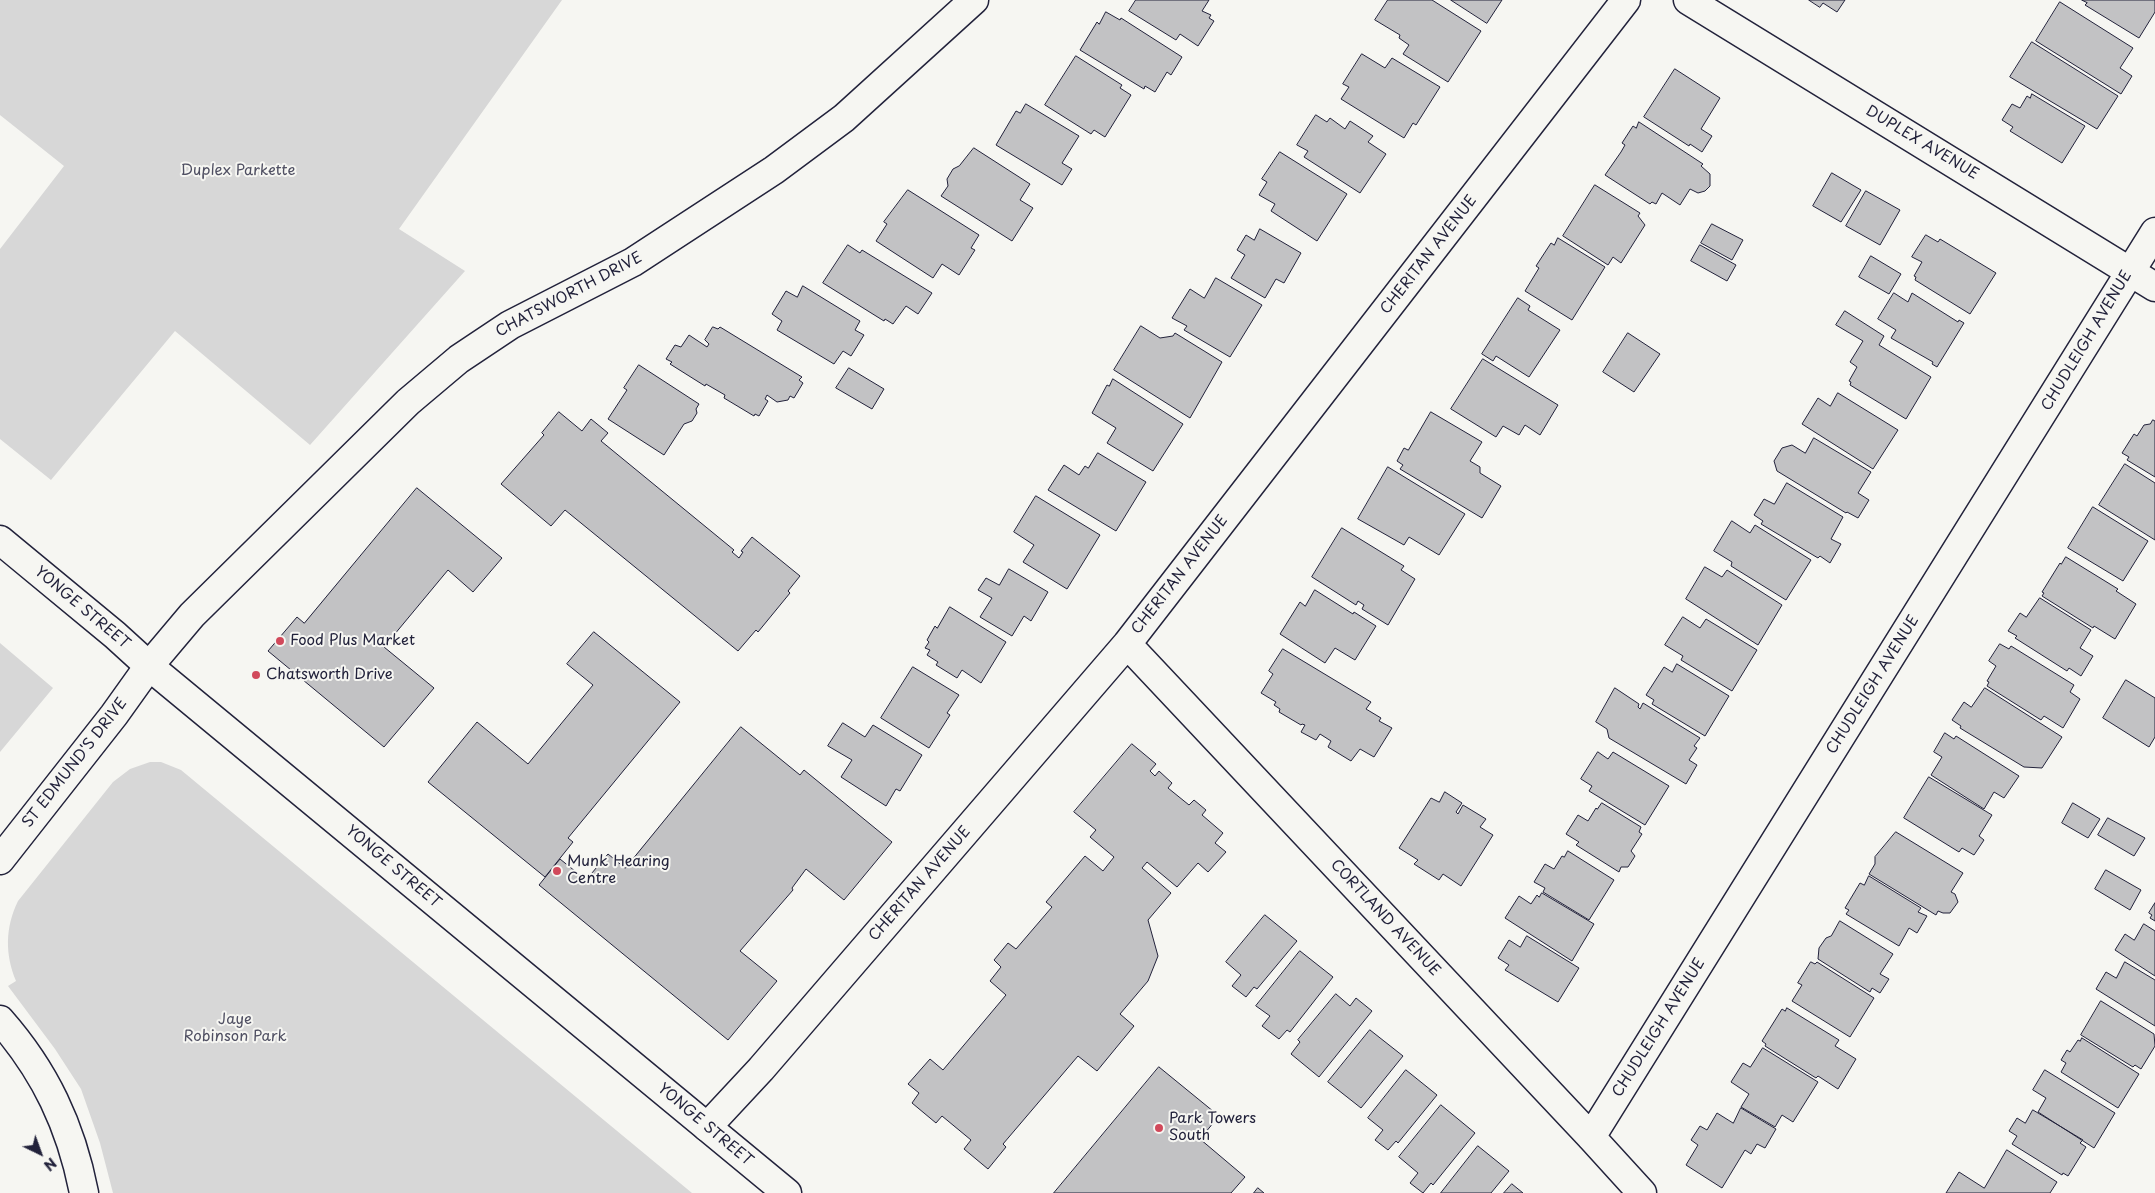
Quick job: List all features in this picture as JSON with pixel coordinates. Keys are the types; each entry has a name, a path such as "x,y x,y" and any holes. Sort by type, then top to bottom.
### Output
{"street":[{"name":"CHATSWORTH DRIVE","path":"149,666 192,615 356,451 408,402 459,359 510,324 632,262 774,170 844,118 974,0"},
{"name":"CHERITAN AVENUE","path":"708,1127 767,1062 1127,644 1626,0"},
{"name":"DUPLEX AVENUE","path":"1688,0 2155,286"},
{"name":"CHUDLEIGH AVENUE","path":"1591,1137 2155,232"},
{"name":"YONGE STREET","path":"0,540 115,634 149,666 787,1193"},
{"name":"CORTLAND AVENUE","path":"1127,644 1642,1193"},
{"name":"ST EDMUND'S DRIVE","path":"0,860 114,715 149,666"},
{"path":"0,1020 42,1076 68,1129 77,1157 84,1193"}],"green space":[{"name":"Duplex Parkette","path":"0,0 562,0 399,229 465,271 310,445 175,331 51,480 0,439 0,249 64,166 0,115"},
{"path":"0,643 53,688 0,752"},
{"name":"Jaye Robinson Park","path":"150,762 161,762 181,770 692,1193 113,1193 100,1143 81,1089 55,1049 8,986 16,981 8,951 8,941 11,921 18,901 113,782 130,769"}],"building":[{"path":"1136,0 1209,0 1202,11 1211,15 1209,18 1214,21 1198,46 1180,34 1176,40 1129,11"},
{"path":"1388,0 1432,0 1481,31 1448,82 1403,54 1409,45 1399,38 1400,35 1375,20"},
{"path":"1451,0 1502,0 1487,23"},
{"path":"1809,0 1845,0 1837,12 1823,3 1820,7"},
{"path":"2082,0 2155,0 2155,12 2139,38 2085,5 2087,3"},
{"path":"2060,2 2133,48 2120,68 2132,76 2121,94 2036,41"},
{"path":"1106,12 1120,20 1121,18 1182,57 1171,75 1167,72 1155,92 1145,86 1144,89 1080,50 1097,22 1099,24"},
{"path":"2032,42 2118,96 2097,129 2010,77"},
{"path":"1362,54 1385,68 1392,58 1440,87 1416,125 1413,123 1404,138 1341,99 1349,87 1343,84"},
{"path":"1076,56 1122,85 1120,88 1131,95 1105,137 1094,130 1091,134 1045,105"},
{"path":"1675,69 1720,98 1701,129 1712,136 1702,152 1690,144 1689,146 1644,117"},
{"path":"2032,94 2085,126 2062,163 2010,131 2013,127 2002,120 2012,104 2020,108 2027,96 2030,98"},
{"path":"1026,104 1079,136 1062,163 1072,169 1062,185 996,145 1016,111 1020,113"},
{"path":"1316,115 1327,122 1330,118 1345,129 1350,121 1373,136 1368,142 1386,154 1360,193 1304,157 1308,151 1297,145"},
{"path":"1639,122 1703,164 1701,166 1710,174 1710,186 1705,191 1698,193 1690,189 1680,205 1662,193 1656,204 1652,202 1650,204 1605,175 1625,145 1622,143 1633,126 1636,128"},
{"path":"974,148 1030,184 1020,200 1033,208 1012,241 941,196 948,186 947,179 953,169 959,166"},
{"path":"1280,152 1347,194 1317,241 1271,211 1275,204 1259,195 1267,182 1262,179"},
{"path":"1832,173 1861,190 1841,222 1813,206"},
{"path":"1595,185 1640,213 1638,216 1645,225 1621,263 1613,257 1608,265 1563,236"},
{"path":"908,190 979,235 971,248 975,250 959,275 942,264 933,278 876,241 887,224 884,222"},
{"path":"1866,191 1900,210 1880,245 1846,226"},
{"path":"1712,224 1743,240 1732,260 1701,243"},
{"path":"1260,229 1301,253 1284,283 1276,279 1265,298 1231,278 1245,255 1237,250 1246,235 1254,240"},
{"path":"1926,235 1938,242 1940,239 1996,273 1970,314 1915,280 1916,277 1914,276 1922,262 1912,257"},
{"path":"1558,238 1605,267 1572,320 1525,291 1539,268 1536,266 1551,243 1554,245"},
{"path":"848,245 860,253 862,250 932,293 918,314 906,306 893,324 885,319 884,321 823,283"},
{"path":"1700,245 1736,265 1727,281 1691,261"},
{"path":"1871,256 1901,274 1889,294 1859,277"},
{"path":"1216,278 1262,305 1230,357 1184,330 1187,326 1172,318 1190,289 1204,298"},
{"path":"803,286 860,321 855,330 864,335 851,356 843,351 834,364 777,330 782,321 772,314 786,291 797,297"},
{"path":"1894,293 1908,302 1912,293 1958,322 1959,320 1964,323 1937,367 1932,364 1933,362 1891,338 1896,330 1878,319"},
{"path":"1518,298 1530,306 1528,310 1560,330 1529,377 1496,356 1493,361 1482,354"},
{"path":"1845,311 1884,336 1879,345 1931,377 1906,419 1850,385 1851,382 1849,381 1857,367 1850,362 1863,341 1836,325"},
{"path":"1141,326 1160,338 1173,336 1175,333 1222,362 1190,418 1114,370"},
{"path":"713,327 718,329 720,327 802,377 799,380 803,383 794,398 790,396 788,400 777,402 767,395 765,399 768,401 759,416 755,414 754,416 724,398 725,395 706,384 705,386 670,364 672,362 666,359 675,345 681,347 689,335 707,347 709,344 705,340"},
{"path":"1628,333 1660,354 1634,392 1603,372"},
{"path":"1483,359 1558,405 1540,435 1525,425 1519,435 1503,426 1496,437 1451,409"},
{"path":"639,365 699,404 696,409 697,413 692,421 684,424 664,455 608,419 627,390 624,388"},
{"path":"849,368 884,389 872,409 836,388"},
{"path":"1113,379 1183,424 1153,471 1107,443 1116,428 1092,413 1107,385 1109,386"},
{"path":"1838,393 1898,430 1873,469 1802,424 1818,398 1830,406"},
{"path":"559,412 582,431 591,419 608,433 601,441 734,550 732,552 739,558 743,552 741,551 752,537 800,576 788,591 790,593 758,632 756,630 738,651 565,510 551,526 501,484 544,435 542,433"},
{"path":"1431,412 1482,442 1470,461 1480,467 1480,473 1501,486 1482,518 1400,469 1403,465 1397,461 1404,448 1408,450"},
{"path":"2153,420 2155,421 2155,477 2127,460 2129,457 2122,453 2134,434 2137,436 2144,425 2150,424"},
{"path":"1814,438 1871,472 1858,493 1869,500 1858,518 1846,513 1777,471 1774,461 1782,448 1792,445 1805,453"},
{"path":"1098,453 1146,482 1116,531 1048,490 1064,465 1079,475 1085,466 1088,468"},
{"path":"2125,464 2155,483 2155,540 2099,505"},
{"path":"1388,467 1465,514 1439,555 1409,537 1404,545 1358,519"},
{"path":"1787,483 1843,517 1831,539 1841,544 1830,563 1820,556 1818,558 1761,524 1763,521 1754,515 1764,499 1774,504"},
{"path":"417,488 502,558 473,592 448,570 384,647 434,688 384,747 268,651 297,617 304,623"},
{"path":"1036,496 1100,535 1067,589 1023,562 1034,545 1014,532"},
{"path":"2093,507 2148,541 2123,581 2068,548"},
{"path":"1732,521 1750,533 1755,525 1811,560 1786,600 1731,566 1732,562 1714,551"},
{"path":"1342,528 1404,566 1401,570 1415,579 1388,625 1362,609 1364,605 1358,601 1356,605 1312,577"},
{"path":"2066,557 2118,589 2116,591 2136,604 2115,639 2094,626 2093,628 2042,596 2044,593 2042,592 2060,563"},
{"path":"1705,567 1722,577 1727,570 1782,605 1758,645 1686,599"},
{"path":"1009,569 1048,592 1031,621 1024,616 1012,636 980,617 992,598 978,590 986,578 999,585"},
{"path":"1315,590 1376,626 1355,660 1335,648 1325,663 1280,634 1300,602 1305,606"},
{"path":"2040,598 2091,630 2080,648 2093,656 2081,676 2069,668 2067,671 2015,638 2017,636 2008,631 2020,613 2026,617"},
{"path":"950,607 1006,642 981,683 962,670 957,678 936,665 938,662 927,655 930,650 925,648 929,642 927,640"},
{"path":"1683,617 1700,628 1706,619 1757,650 1732,691 1681,660 1683,656 1665,645"},
{"path":"594,632 680,702 568,838 573,842 545,877 428,782 477,722 528,764 593,685 567,664"},
{"path":"2000,644 2009,649 2011,646 2074,685 2070,692 2080,699 2063,728 2044,716 2041,720 1987,686 1989,682 1987,681 1996,666 1989,661"},
{"path":"1283,649 1371,702 1366,709 1381,718 1379,721 1392,728 1374,757 1360,749 1351,761 1328,747 1331,741 1320,734 1316,740 1301,732 1305,725 1301,725 1279,712 1280,709 1274,705 1276,702 1261,693 1273,674 1269,671"},
{"path":"1677,664 1729,696 1705,736 1652,704 1654,700 1646,695 1664,667 1672,672"},
{"path":"913,667 959,695 947,713 950,715 929,748 881,718"},
{"path":"2126,680 2155,698 2155,737 2149,747 2103,718"},
{"path":"1615,688 1639,704 1638,707 1640,709 1643,703 1700,738 1694,746 1697,748 1689,760 1697,765 1686,784 1609,738 1607,729 1596,722"},
{"path":"1985,688 2062,737 2042,768 2024,767 1960,728 1961,726 1952,720 1964,702 1971,707"},
{"path":"843,723 865,737 873,725 922,755 900,791 896,789 886,806 841,777 852,760 828,746"},
{"path":"741,727 800,775 804,770 892,842 844,900 806,869 792,888 793,890 740,951 777,981 728,1040 539,885 560,859 586,880 608,854 625,868"},
{"path":"1945,733 1954,739 1956,736 2019,776 2004,798 1994,792 1984,809 1931,775 1942,757 1934,752"},
{"path":"1132,744 1156,764 1150,771 1155,776 1159,771 1172,783 1168,788 1189,805 1194,800 1206,810 1202,815 1223,833 1215,843 1226,852 1208,872 1198,863 1177,887 1147,862 1142,868 1171,893 1148,920 1158,956 1148,981 1120,1014 1134,1026 1097,1071 1078,1056 1003,1144 1006,1147 988,1169 964,1149 971,1140 942,1116 936,1123 912,1103 919,1093 908,1084 930,1059 943,1070 1006,995 990,981 1001,967 994,960 1008,943 1016,949 1052,907 1046,902 1085,856 1103,871 1114,857 1090,837 1096,830 1074,812"},
{"path":"1598,752 1608,759 1613,752 1669,786 1645,825 1589,791 1592,786 1581,779"},
{"path":"1929,777 1992,815 1979,836 1984,840 1974,855 1962,848 1959,852 1904,818"},
{"path":"1445,792 1462,803 1456,812 1458,814 1463,805 1486,819 1480,827 1493,835 1461,886 1443,874 1439,880 1414,864 1418,860 1399,848 1431,798 1439,802"},
{"path":"1602,803 1641,827 1639,832 1642,834 1631,851 1635,856 1628,867 1621,867 1619,872 1576,845 1579,842 1566,834 1578,815 1588,821 1596,808"},
{"path":"2073,803 2100,819 2088,838 2062,823"},
{"path":"2108,818 2145,838 2134,856 2098,835"},
{"path":"1896,832 1963,873 1951,892 1955,894 1958,902 1950,913 1938,911 1936,915 1869,874 1875,864 1875,857"},
{"path":"1568,851 1614,880 1589,920 1543,892 1545,888 1534,882 1545,864 1554,869 1562,856 1564,857"},
{"path":"2106,870 2141,890 2130,910 2095,889"},
{"path":"1869,876 1921,908 1918,912 1927,916 1917,933 1909,928 1899,946 1846,914 1849,910 1845,908 1860,883 1864,885"},
{"path":"1542,893 1594,924 1572,961 1505,918 1519,896 1531,904 1537,895 1539,897"},
{"path":"2155,903 2155,921 2150,918 2152,915 2149,913"},
{"path":"1265,915 1297,941 1257,989 1254,987 1246,997 1232,986 1241,975 1226,962"},
{"path":"1840,921 1893,954 1880,974 1889,979 1880,993 1872,988 1870,992 1818,959 1819,948 1826,938 1831,936"},
{"path":"2144,924 2155,931 2155,976 2115,950 2125,934 2134,940"},
{"path":"1527,936 1579,968 1558,1002 1505,970 1509,965 1498,958 1509,940 1520,947"},
{"path":"1300,951 1333,977 1290,1032 1287,1030 1279,1039 1262,1026 1270,1016 1256,1006"},
{"path":"1811,962 1815,964 1817,962 1874,998 1850,1037 1792,1001 1802,985 1798,983"},
{"path":"2125,962 2155,980 2155,1026 2096,989 2106,972 2116,978"},
{"path":"1336,994 1350,1006 1356,998 1372,1011 1319,1077 1291,1054 1300,1042 1298,1040"},
{"path":"2101,1001 2154,1034 2155,1046 2141,1069 2135,1065 2133,1067 2081,1035"},
{"path":"1787,1008 1839,1040 1835,1046 1856,1059 1838,1089 1818,1076 1816,1078 1765,1046 1766,1044 1762,1041 1782,1009 1785,1011"},
{"path":"1370,1030 1403,1056 1361,1108 1328,1082"},
{"path":"2082,1038 2139,1074 2118,1108 2061,1072 2066,1063 2061,1060 2067,1050 2070,1052 2078,1040 2080,1041"},
{"path":"1763,1048 1818,1082 1793,1122 1782,1115 1775,1127 1741,1107 1749,1094 1731,1082 1743,1063 1750,1067"},
{"name":"Park Towers South","path":"1159,1067 1219,1116 1200,1139 1245,1177 1231,1193 1054,1193"},
{"path":"1406,1070 1437,1095 1398,1143 1396,1141 1388,1150 1375,1140 1383,1130 1368,1118"},
{"path":"2045,1070 2115,1113 2094,1148 2038,1112 2046,1098 2033,1090"},
{"path":"1441,1105 1475,1133 1433,1185 1431,1183 1423,1193 1410,1183 1418,1173 1399,1157"},
{"path":"1741,1108 1776,1129 1765,1148 1757,1144 1751,1154 1745,1150 1722,1188 1686,1165 1698,1145 1691,1140 1700,1126 1707,1130 1717,1113 1733,1123"},
{"path":"2033,1110 2083,1140 2080,1143 2086,1147 2068,1176 2063,1173 2062,1175 2012,1144 2017,1136 2009,1131 2017,1118 2025,1123"},
{"path":"1478,1146 1509,1171 1491,1193 1441,1193"},
{"path":"2007,1150 2057,1182 2050,1193 1946,1193 1959,1172 1984,1188"},
{"path":"1512,1184 1523,1193 1504,1193"},
{"path":"1258,1188 1264,1193 1254,1193"}],"place":[{"name":"Food Plus Market","path":"280,641"},
{"name":"Chatsworth Drive","path":"256,675"},
{"name":"Munk Hearing Centre","path":"557,871"},
{"name":"Park Towers South","path":"1159,1128"}]}
